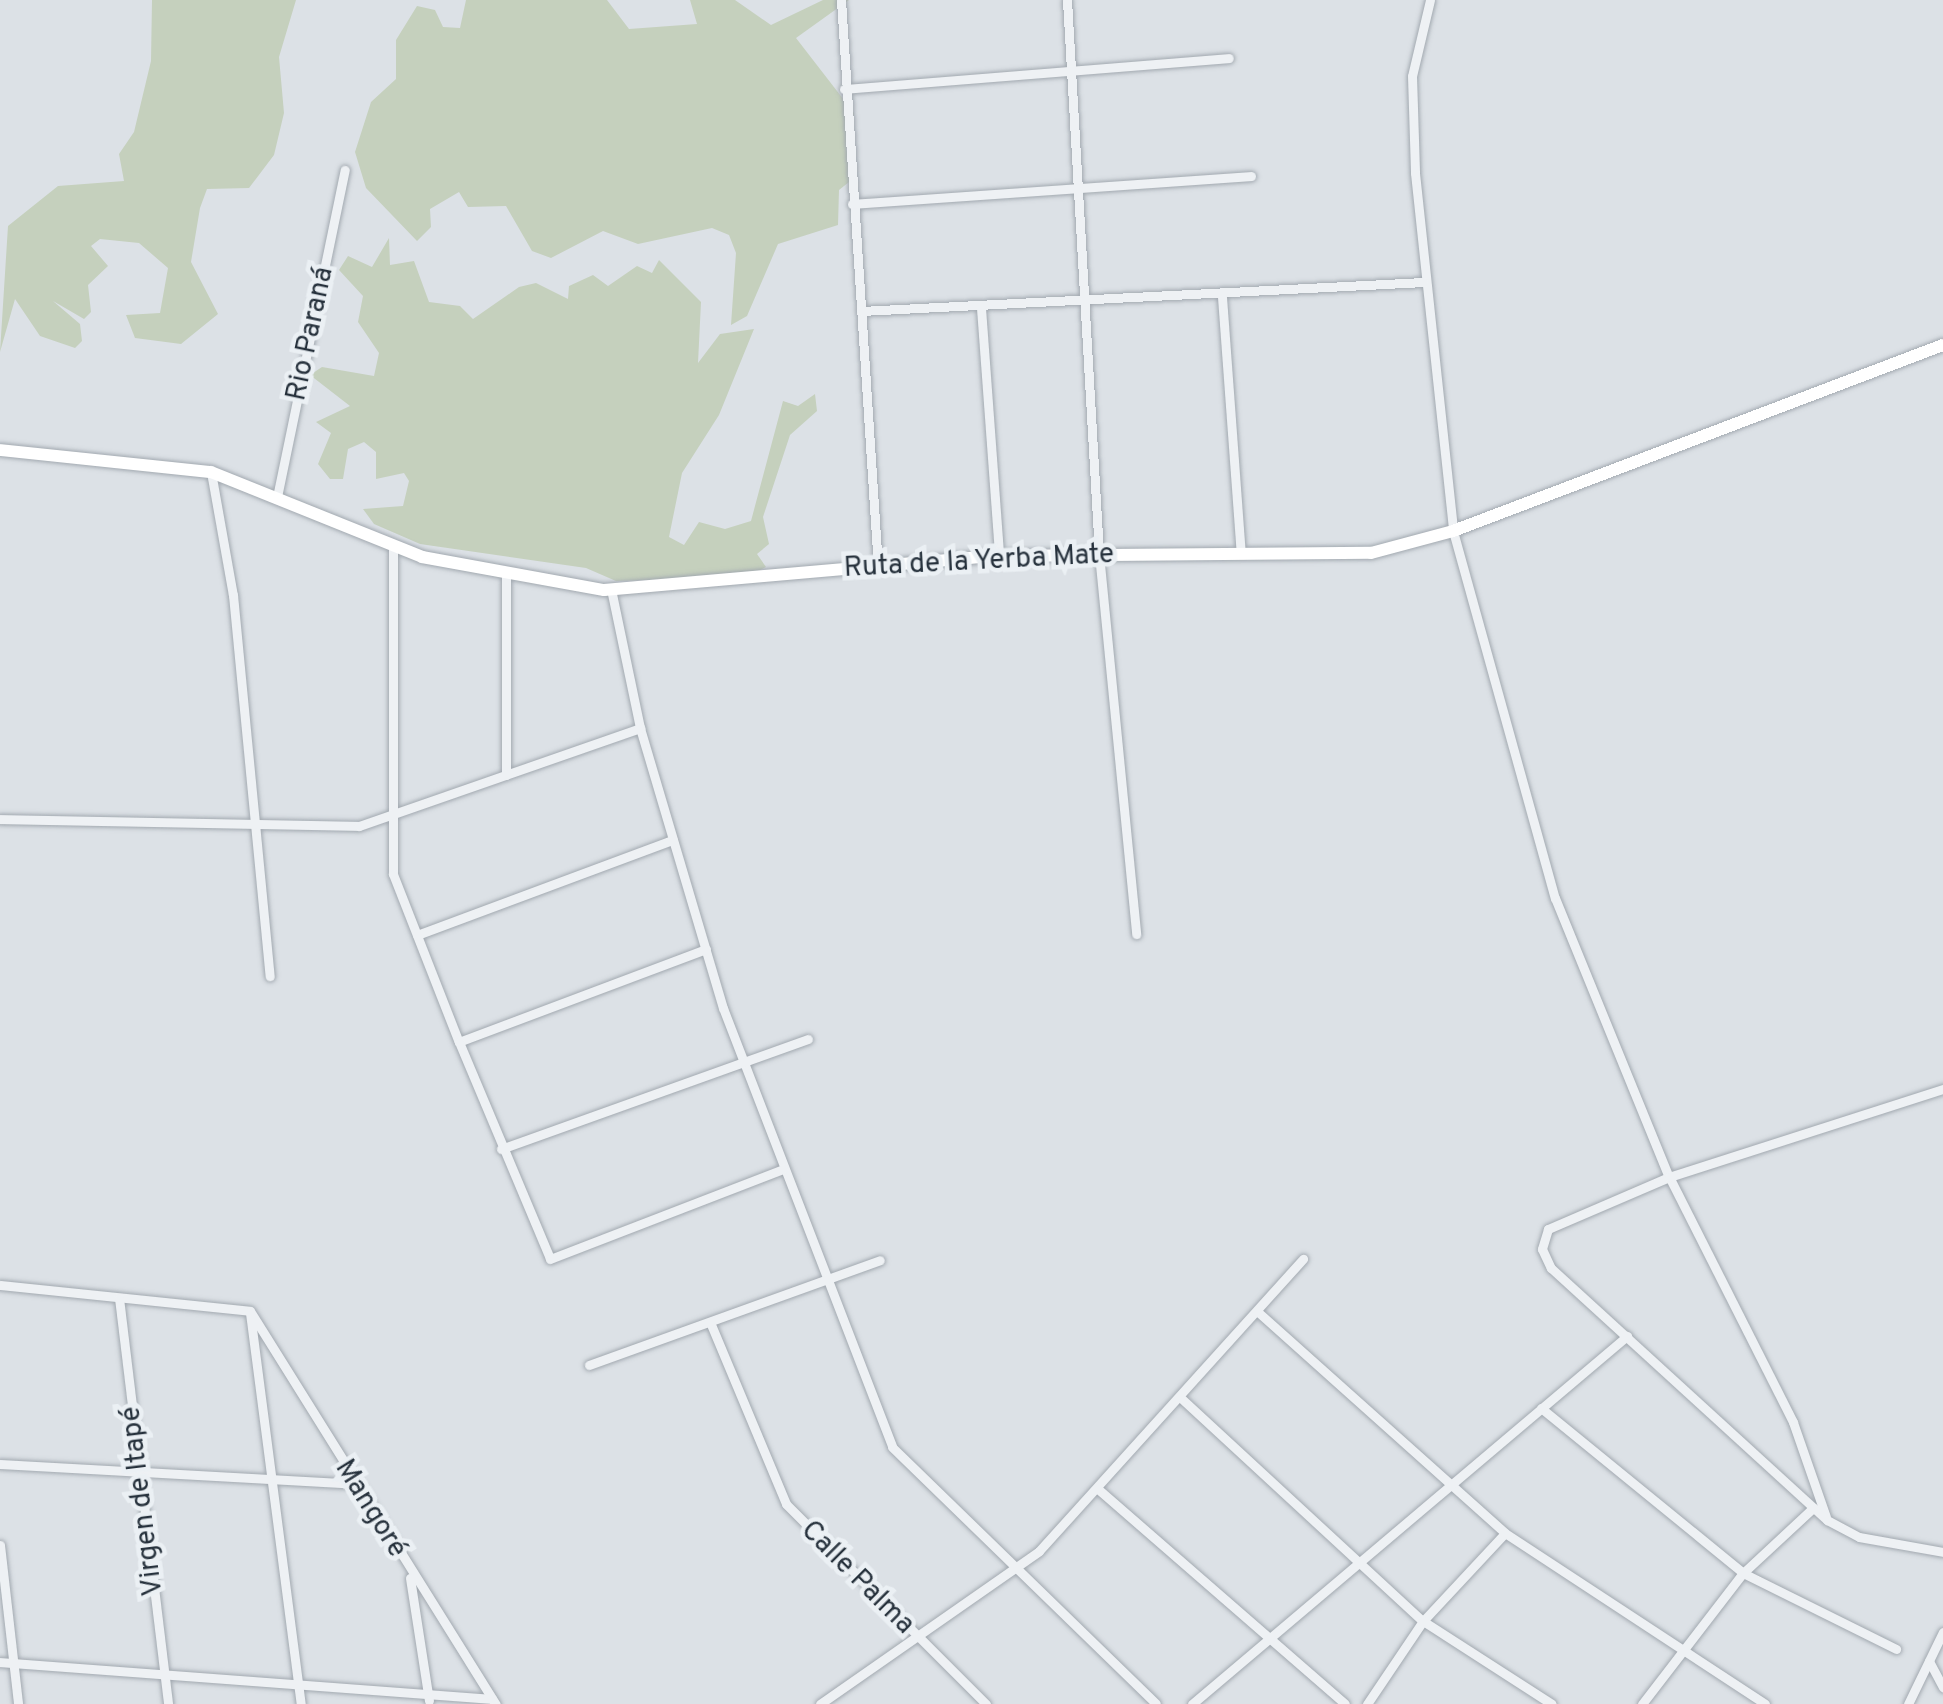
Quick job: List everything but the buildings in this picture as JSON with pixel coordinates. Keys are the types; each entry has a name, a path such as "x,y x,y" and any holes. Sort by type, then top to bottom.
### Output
{"main road":[{"name":"Ruta de la Yerba Mate","path":"0,450 211,472 393,547 506,574 611,589 998,556 1371,553 1453,531 1943,345"}],"street":[{"path":"841,0 878,567"},
{"path":"1067,0 1082,190 1083,301 1099,554 1136,934"},
{"path":"1430,0 1412,76 1423,282 1453,531 1554,898 1669,1176 1793,1422 1827,1520"},
{"path":"844,89 1228,58"},
{"name":"Rio Paraná","path":"276,498 345,170"},
{"path":"852,204 1251,176"},
{"path":"861,311 1222,297 1423,282"},
{"path":"1222,297 1241,554"},
{"path":"981,308 998,556"},
{"path":"211,472 256,822 270,976"},
{"path":"393,547 394,874 501,1149 550,1259 783,1170"},
{"path":"506,574 506,775"},
{"path":"611,589 640,728 706,949 783,1170 892,1448 1012,1571 1156,1704"},
{"path":"0,819 359,826 640,728"},
{"path":"418,935 673,840"},
{"path":"459,1042 706,949"},
{"path":"501,1149 808,1039"},
{"path":"1943,1089 1669,1176 1548,1228 1545,1239 1552,1268 1827,1520 1859,1537 1943,1552"},
{"path":"820,1704 1012,1571 1098,1489 1182,1399 1303,1259"},
{"path":"589,1366 880,1260"},
{"path":"0,1285 250,1311 268,1479 302,1704"},
{"name":"Virgen de Itapé","path":"119,1298 168,1704"},
{"name":"Mangoré","path":"250,1311 409,1572 494,1701"},
{"path":"1258,1312 1447,1488 1505,1533 1766,1704"},
{"name":"Calle Palma","path":"710,1322 786,1504 986,1704"},
{"path":"1192,1704 1626,1336"},
{"path":"1182,1399 1356,1564 1423,1621 1552,1704"},
{"path":"1541,1408 1743,1574 1896,1649"},
{"path":"0,1464 354,1484"},
{"path":"1098,1489 1264,1642 1345,1704"},
{"path":"1642,1704 1681,1648 1743,1574 1813,1508"},
{"path":"1367,1704 1423,1621 1505,1533"},
{"path":"0,1545 18,1704"},
{"path":"409,1572 429,1702"},
{"path":"1908,1704 1943,1632"},
{"path":"1929,1661 1943,1687"},
{"path":"0,1662 429,1702 494,1701"}],"green space":[{"path":"152,0 296,0 279,57 284,113 274,155 249,188 207,189 200,208 191,262 218,314 181,344 135,338 126,315 160,313 168,268 139,243 100,239 91,246 108,266 88,285 91,312 84,319 53,301 80,324 82,341 75,348 40,336 15,299 0,352 8,226 58,186 124,181 119,154 134,132 151,61"},
{"path":"466,0 607,0 629,29 697,24 690,0 735,0 771,25 823,0 849,0 796,38 854,113 846,149 854,178 839,190 838,225 778,244 747,316 731,325 736,253 729,235 712,228 638,244 603,231 551,258 532,251 506,206 468,207 459,192 430,209 431,227 417,241 366,188 355,152 371,102 396,79 396,40 417,6 435,10 443,27 460,28"},
{"path":"389,238 390,265 414,261 429,302 460,306 473,319 519,287 536,283 568,299 569,286 593,275 608,286 637,266 652,273 659,260 701,302 698,363 720,334 754,329 719,415 682,473 669,537 684,545 699,522 725,529 751,521 783,401 798,406 815,394 817,411 790,435 763,517 769,544 757,554 766,567 747,577 616,581 586,568 420,544 374,524 363,509 403,506 409,481 404,473 376,479 376,452 364,442 348,449 343,479 330,479 318,464 331,433 316,422 350,406 310,375 322,367 374,376 379,353 358,322 363,296 339,270 348,256 372,267"}]}
